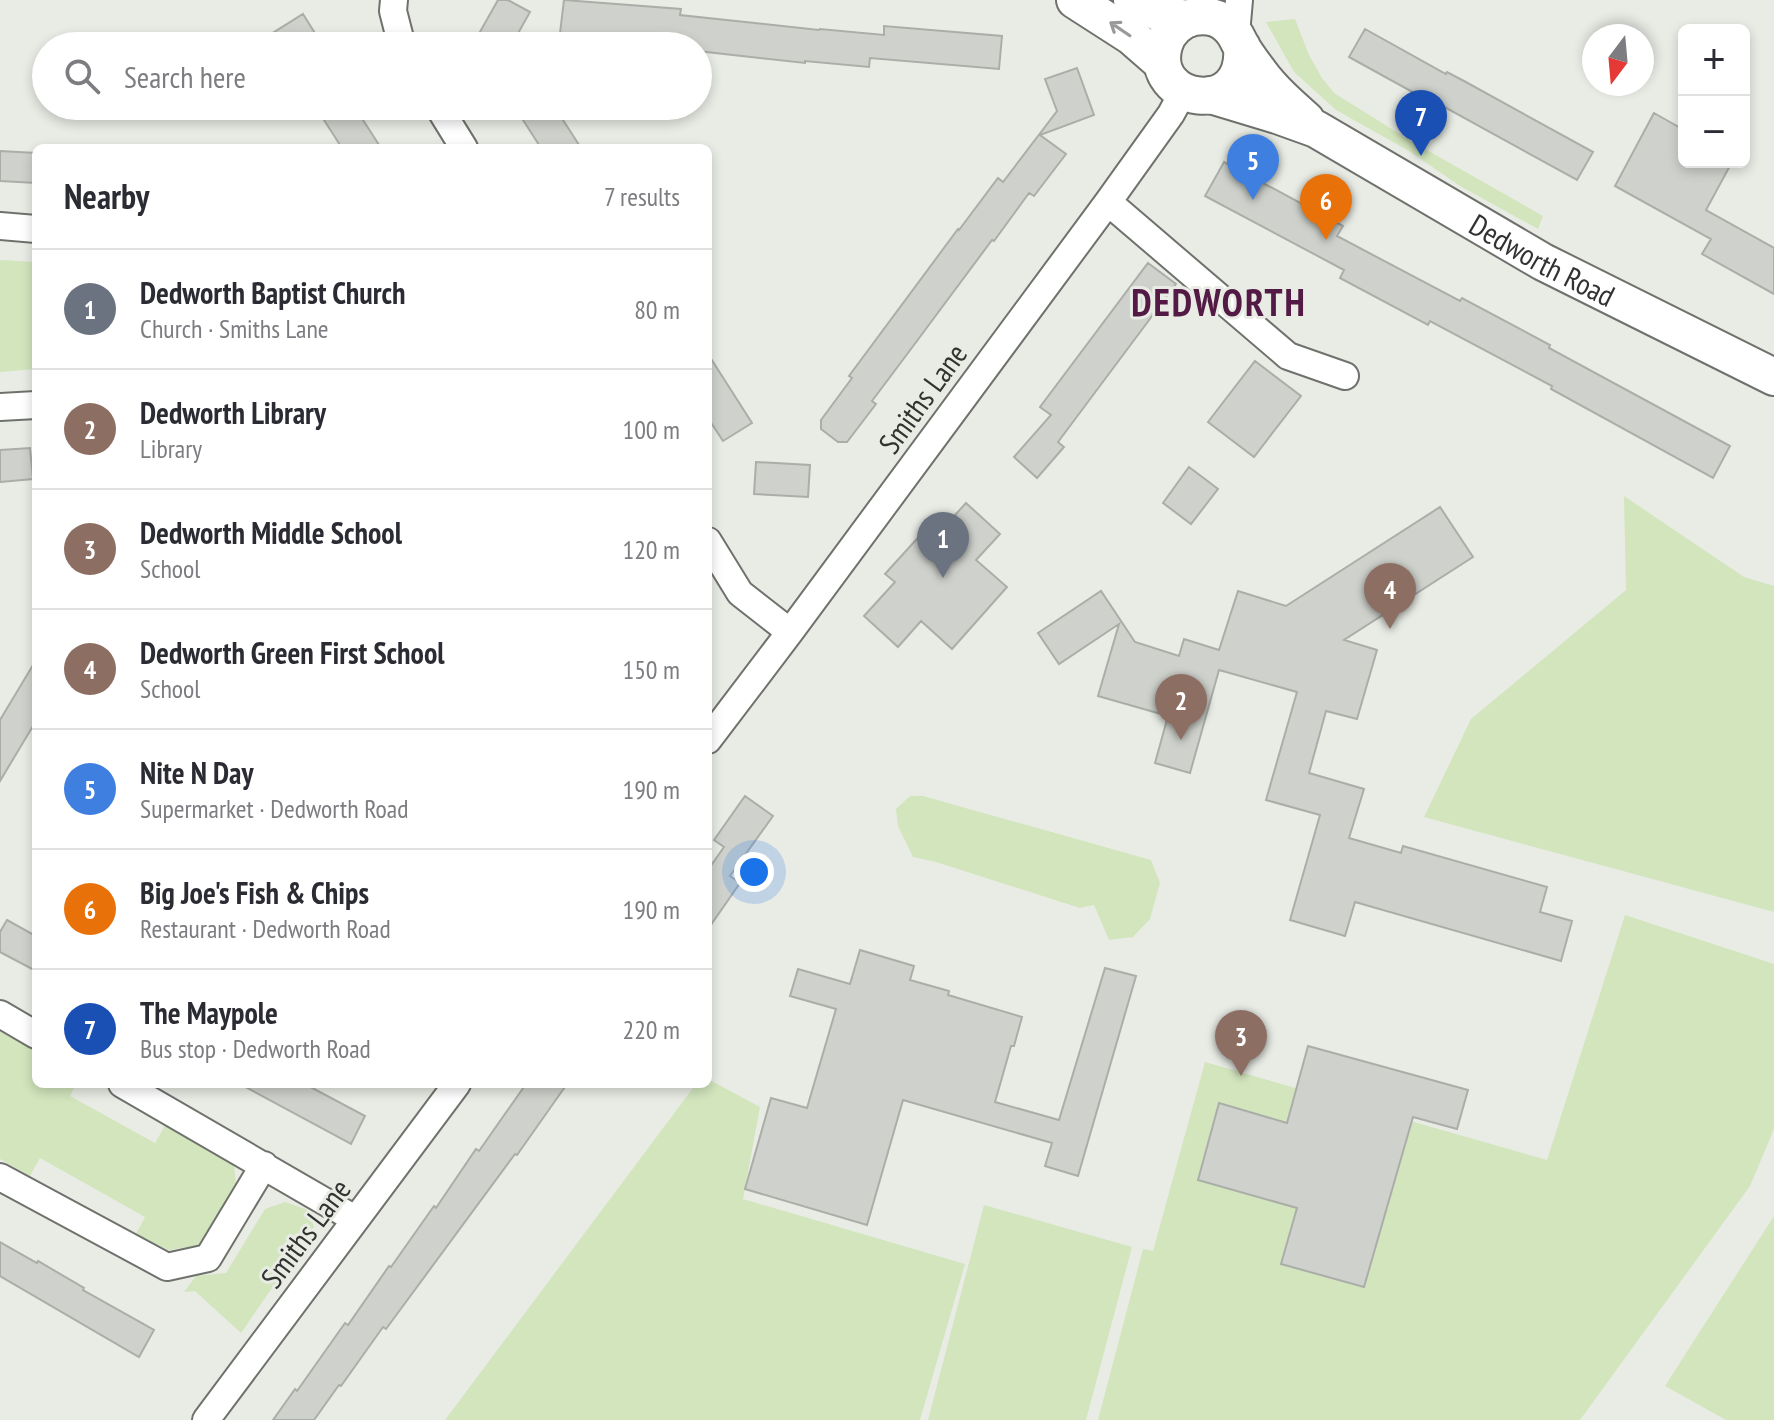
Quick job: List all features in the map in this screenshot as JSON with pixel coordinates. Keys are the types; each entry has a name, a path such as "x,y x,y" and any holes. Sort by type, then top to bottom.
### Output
{"main road":[{"name":"Dedworth Road","path":"1075,0 1131,36 1185,83 1316,129 1543,262 1774,377"},
{"name":"Dedworth Road","path":"1132,0 1164,15 1203,11 1239,27 1259,73 1281,98 1316,129"},
{"path":"1203,11 1175,26 1163,49 1185,83 1228,88 1237,77 1243,60 1239,27"}],"street":[{"path":"394,0 397,32"},
{"name":"Smiths Lane","path":"712,735 1108,202 1171,114 1185,83"},
{"path":"447,120 462,144"},
{"path":"1108,202 1288,356 1345,376"},
{"path":"0,226 32,229"},
{"path":"0,407 32,405"},
{"path":"712,548 740,593 790,632"},
{"path":"0,1014 32,1033"},
{"path":"129,1088 355,1219"},
{"name":"Smiths Lane","path":"206,1420 454,1088"},
{"path":"0,1177 167,1267 208,1258 264,1165"}],"green space":[{"path":"1295,19 1309,55 1334,93 1543,216 1538,229 1460,186 1409,151 1336,110 1294,72 1266,22"},
{"path":"0,260 32,262 32,369 0,372"},
{"path":"1624,496 1744,577 1774,586 1774,912 1424,817 1471,719 1626,590"},
{"path":"910,796 923,796 1151,860 1160,883 1150,919 1133,937 1109,940 1094,905 1080,908 913,857 898,826 896,809"},
{"path":"1625,915 1774,964 1774,1129 1750,1186 1580,1420 1098,1420 1143,1249 1153,1251 1205,1062 1547,1160"},
{"path":"0,1031 32,1049 32,1088 74,1088 70,1096 155,1143 166,1124 234,1163 236,1186 200,1245 169,1250 136,1234 145,1217 40,1158 30,1176 0,1159"},
{"path":"712,1081 760,1107 743,1199 965,1264 920,1420 445,1420 693,1088 712,1088"},
{"path":"285,1202 308,1210 314,1227 241,1333 195,1291 184,1292 196,1276 226,1273 265,1209"},
{"path":"984,1205 1132,1247 1086,1420 928,1420"},
{"path":"1774,1216 1774,1420 1726,1420 1665,1386"}],"building":[{"path":"498,0 508,0 530,12 519,32 480,32"},
{"path":"564,0 681,9 680,15 819,30 884,35 884,26 1002,36 999,69 870,58 869,67 712,53 712,32 560,32"},
{"path":"303,14 314,32 274,32"},
{"path":"1365,29 1593,152 1577,180 1349,57"},
{"path":"1077,68 1094,115 1040,135 1066,154 1034,196 1029,193 992,240 872,401 876,404 847,442 838,442 821,429 821,420 852,378 849,376 998,178 1003,182 1057,111 1045,79"},
{"path":"1654,113 1678,127 1678,168 1729,168 1706,210 1774,248 1774,294 1702,254 1711,239 1615,186"},
{"path":"324,120 363,120 378,144 339,144"},
{"path":"523,120 563,120 578,144 538,144"},
{"path":"0,151 32,153 32,183 0,181"},
{"path":"1224,162 1343,226 1337,236 1550,345 1549,348 1730,446 1713,478 1551,389 1552,386 1430,321 1428,325 1340,278 1344,270 1205,196"},
{"path":"1148,263 1176,284 1058,442 1064,447 1037,478 1014,457 1051,415 1040,407"},
{"path":"712,360 752,423 723,441 712,424"},
{"path":"1255,361 1301,396 1254,457 1208,422"},
{"path":"30,448 32,479 0,482 0,450"},
{"path":"756,462 810,465 808,497 754,494"},
{"path":"1189,467 1218,489 1191,524 1163,503"},
{"path":"966,503 1000,534 976,560 1007,587 952,649 921,621 898,647 864,616 895,582 885,574 925,530 934,538"},
{"path":"1440,507 1473,557 1344,640 1377,650 1357,719 1326,711 1309,773 1364,789 1349,838 1401,853 1403,846 1547,887 1540,912 1572,921 1561,961 1355,902 1345,936 1290,920 1320,815 1266,800 1297,692 1219,670 1190,773 1155,763 1168,716 1098,696 1119,624 1059,664 1038,633 1101,591 1135,642 1179,656 1184,639 1219,650 1238,591 1286,606"},
{"path":"32,667 32,728 0,781 0,720"},
{"path":"745,796 773,816 730,876 740,883 712,923 712,864 724,847 714,840"},
{"path":"7,920 32,934 32,969 0,952 0,932"},
{"path":"860,950 914,966 910,980 1022,1017 995,1102 1059,1120 1105,968 1136,976 1078,1176 1045,1166 1052,1143 903,1100 867,1225 745,1189 771,1098 807,1108 836,1009 790,996 798,969 850,984"},
{"path":"1308,1046 1468,1090 1457,1129 1413,1117 1364,1287 1281,1264 1297,1208 1198,1180 1219,1103 1287,1123"},
{"path":"247,1088 312,1088 365,1116 351,1144"},
{"path":"523,1088 564,1088 386,1329 383,1327 314,1420 273,1420 345,1323 348,1325 434,1206 436,1208 476,1149 479,1151"},
{"path":"0,1242 154,1330 139,1357 0,1276"}],"place":[{"name":"The Maypole","path":"1421,156"},
{"name":"Nite N Day","path":"1253,200"},
{"name":"Big Joe's Fish & Chips","path":"1326,240"},
{"name":"Dedworth Baptist Church","path":"943,578"},
{"name":"Dedworth Green First School","path":"1390,629"},
{"name":"Dedworth Library","path":"1181,740"},
{"name":"Dedworth Middle School","path":"1241,1076"}],"district":[{"name":"DEDWORTH","path":"1219,301"}]}
